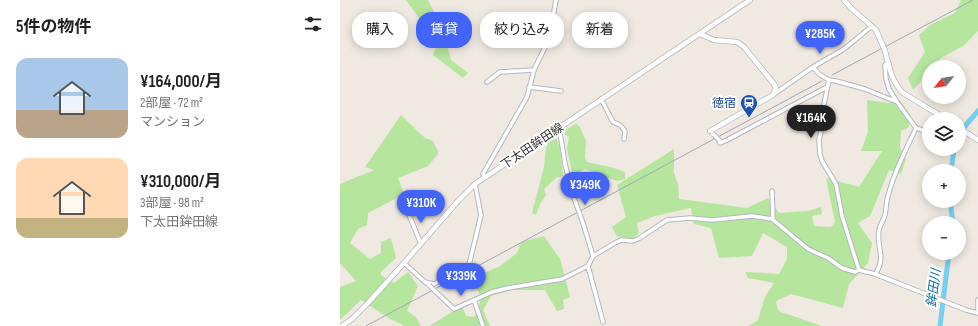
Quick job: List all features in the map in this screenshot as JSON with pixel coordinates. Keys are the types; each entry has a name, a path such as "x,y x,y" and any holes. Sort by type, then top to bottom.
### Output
{"main road":[{"name":"下太田鉾田線","path":"342,326 352,319 475,184 750,0"},
{"path":"844,0 878,33 892,76 898,88 935,112"},
{"path":"700,34 714,40 737,42 744,47 776,88 773,95 712,132"},
{"path":"966,132 978,140"}],"street":[{"path":"485,177 483,174 526,96 534,70 550,34 556,0"},
{"path":"773,95 813,67 844,49 872,26"},
{"path":"888,63 885,65 886,79 889,89 916,128 922,130"},
{"path":"813,67 819,74 829,80 865,89 897,102"},
{"path":"487,82 500,72 534,70"},
{"path":"829,80 819,140 820,154 822,161 836,184 842,216 859,270"},
{"path":"529,87 561,91"},
{"path":"712,132 720,143 827,87"},
{"path":"601,99 613,122 620,125 625,130 624,139"},
{"path":"559,127 565,164 573,195 584,222 593,256"},
{"path":"875,274 880,268 882,260 879,231 884,217 887,200 896,173 916,128"},
{"path":"427,284 434,284 469,264 481,215 475,184"},
{"path":"772,191 773,219"},
{"path":"407,210 421,244"},
{"path":"404,263 454,309 492,292 562,279 588,266 593,256 621,240 633,241 638,239 667,220 690,218 712,220 752,216 773,219 808,249 828,258 848,271 855,272 859,270 875,274 966,310 978,312 978,300"},
{"path":"588,266 603,322"},
{"path":"474,300 483,326"}],"green space":[{"path":"406,0 428,0 434,12 416,12 416,14"},
{"path":"961,0 978,0 978,31 963,46 939,60 922,60 922,80 913,90 908,78 925,52 919,35 930,25 955,13"},
{"path":"436,48 448,48 451,60 468,73 463,78 433,55"},
{"path":"867,100 889,103 900,100 911,116 908,128 901,131 900,148 906,159 901,174 889,170 870,216 858,223 872,243 868,263 849,284 843,308 791,294 776,301 778,311 822,326 749,326 758,320 765,297 774,283 748,278 745,272 779,274 787,259 787,247 763,233 752,256 719,258 711,228 694,224 691,208 655,216 637,223 639,233 632,239 617,236 612,227 626,217 617,185 674,149 674,173 678,184 679,199 747,208 768,198 779,213 808,211 821,207 822,214 812,216 814,226 831,227 835,222 826,178 859,187 882,151 861,151 868,132"},
{"path":"401,115 425,138 433,141 438,154 428,166 398,178 404,194 368,213 367,225 358,229 350,243 370,259 381,253 381,242 391,238 396,258 381,272 381,275 394,283 408,272 418,286 407,311 416,317 421,326 402,326 403,325 390,319 361,300 340,320 340,287 356,281 340,263 340,184 374,170 365,167"},
{"path":"576,124 580,127 586,141 585,158 587,162 625,172 625,179 617,181 585,169 577,173 572,173 567,148 569,137 565,135 565,130"},
{"path":"556,137 560,149 563,173 562,176 556,178 544,189 546,195 540,204 536,215 532,213 544,167 546,148 549,141"},
{"path":"544,236 560,259 570,297 563,300 564,309 557,311 545,290 511,290 491,296 483,310 490,326 429,326 462,306 466,316 474,317 479,306 480,298 471,279 500,266 517,253 521,242"}],"waterway":[{"name":"鉾田川","path":"966,125 978,111"},
{"name":"鉾田川","path":"952,164 953,156"},
{"name":"鉾田川","path":"951,208 952,216"},
{"name":"鉾田川","path":"940,326 948,260"}],"railway":[{"path":"832,75 973,0"},
{"path":"366,326 822,81"}],"place":[{"name":"徳宿","path":"749,118"}]}
